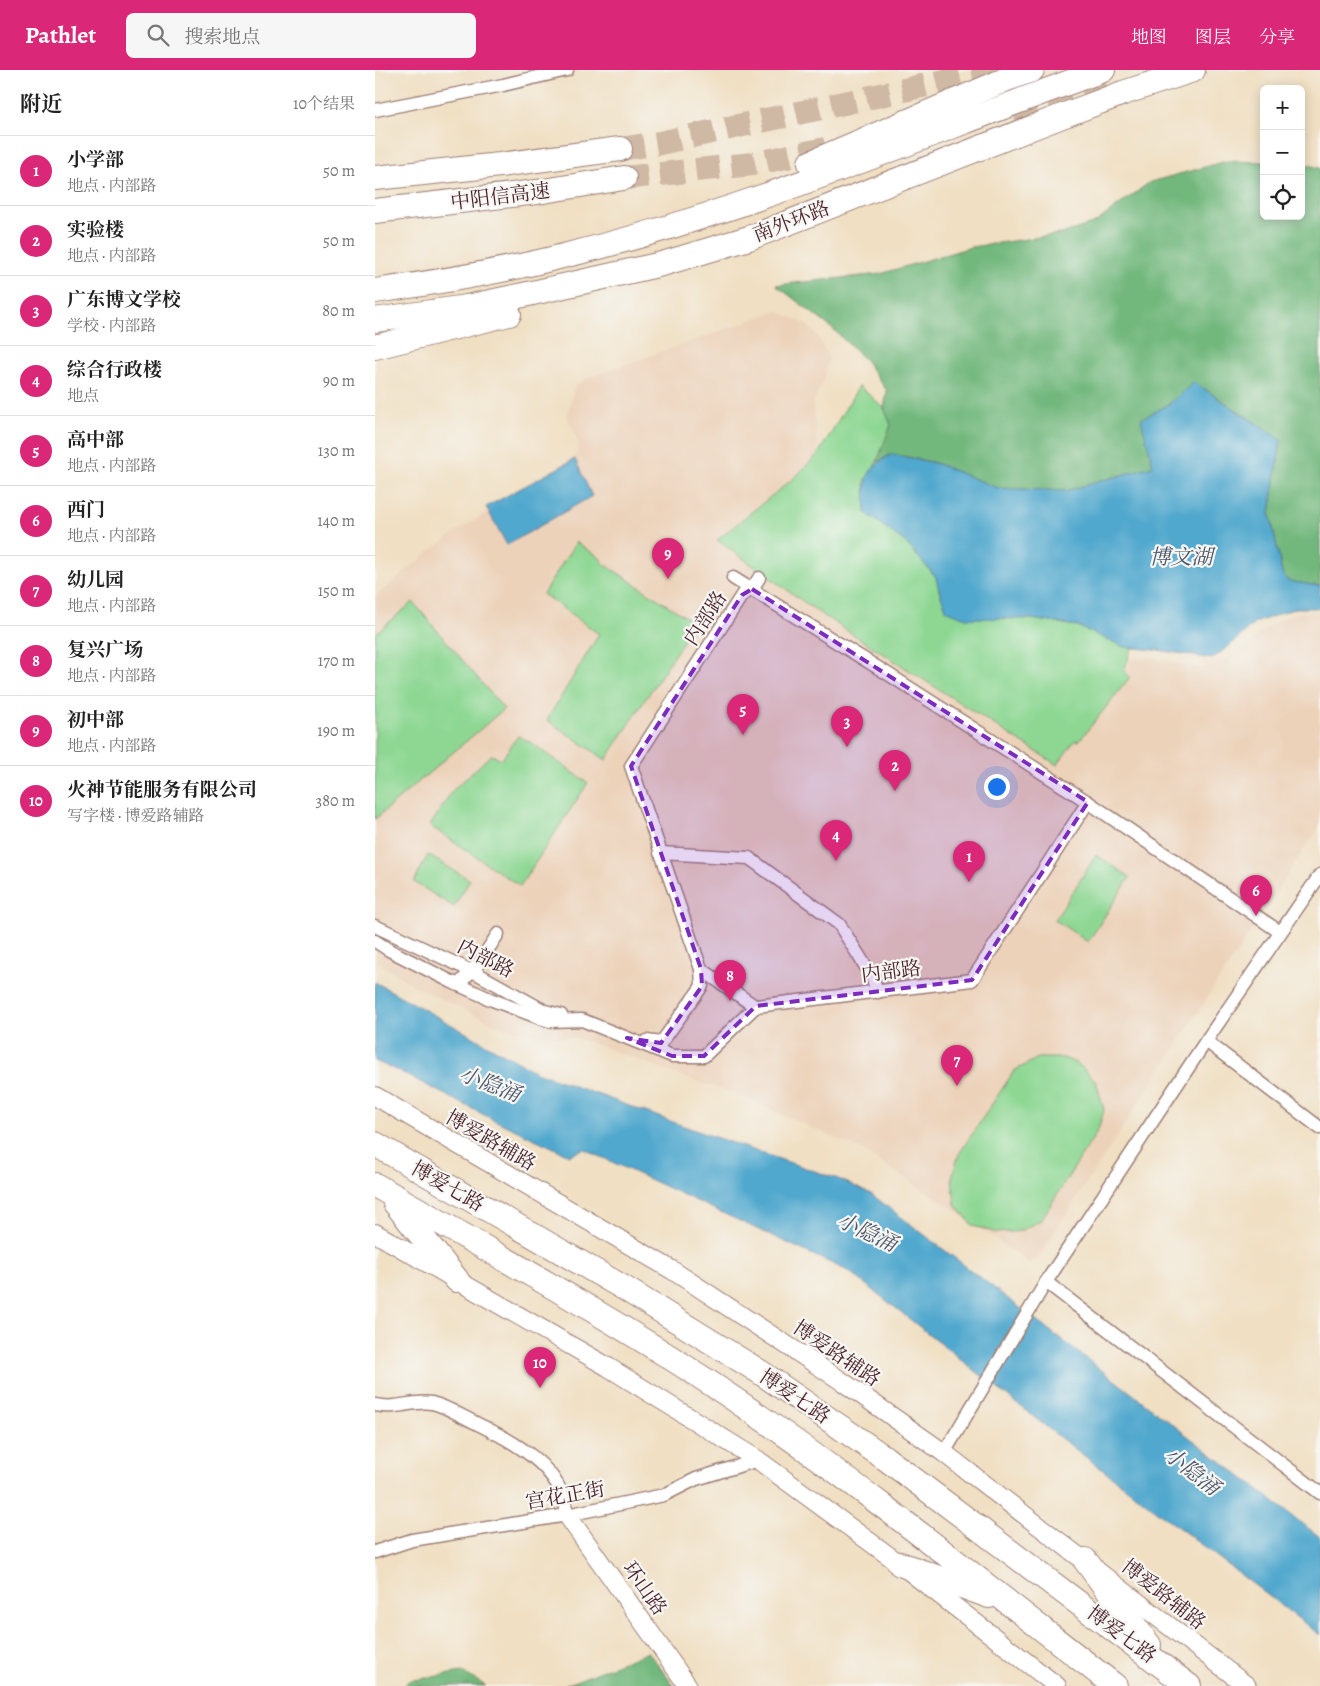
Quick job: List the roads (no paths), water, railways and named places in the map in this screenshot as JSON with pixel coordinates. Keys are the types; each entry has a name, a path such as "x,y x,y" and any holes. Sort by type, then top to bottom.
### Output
{"highway":[{"path":"697,218 767,181 1032,70"},
{"name":"南外环路","path":"375,291 492,272 565,256 697,218 791,186 1103,70"},
{"name":"南外环路","path":"375,320 467,307 663,264 749,238 1062,116 1193,70"},
{"name":"中阳信高速","path":"375,178 500,165 619,149"},
{"name":"中阳信高速","path":"375,211 537,192 624,178"},
{"path":"375,347 557,302 663,264"},
{"name":"博爱七路","path":"375,1144 624,1288 761,1372 885,1458 1189,1686"},
{"path":"381,1188 457,1280"},
{"name":"博爱七路","path":"381,1188 608,1320 714,1386 816,1456 1115,1686"},
{"path":"1085,1560 1165,1667"},
{"path":"899,1564 1009,1604"}],"street":[{"path":"375,110 503,85 567,70"},
{"path":"733,578 755,584"},
{"name":"内部路","path":"627,1038 661,1043 702,986 701,970 631,766 742,594 755,584 889,674 1088,802 1280,932"},
{"name":"内部路","path":"375,926 472,971 545,1011 581,1020 672,1056 704,1056 756,1006 972,980 1088,802"},
{"path":"660,853 749,858 839,924 871,975 878,992"},
{"path":"944,1453 1043,1287 1206,1041 1320,875"},
{"path":"458,985 479,963 498,934"},
{"name":"内部路","path":"375,941 389,950 491,1000 550,1021 581,1020"},
{"path":"701,970 756,1006"},
{"path":"1206,1041 1320,1128"},
{"name":"博爱路辅路","path":"375,1096 672,1270 843,1382 944,1453 1247,1686"},
{"path":"375,1233 608,1367 758,1460 899,1564 1057,1686"},
{"path":"1043,1287 1320,1493"},
{"path":"375,1405 393,1407 434,1403 519,1446 537,1460 553,1479 566,1501 567,1515"},
{"name":"宫花正街","path":"375,1552 413,1540 567,1515 664,1495 696,1479 758,1460"},
{"name":"环山路","path":"567,1515 688,1686"}],"water":[{"name":"博文湖","path":"1194,382 1281,440 1270,513 1282,573 1288,581 1320,586 1320,608 1296,608 1255,623 1212,659 1165,651 1124,647 1077,626 1031,619 966,618 947,611 936,577 905,542 866,513 865,493 867,478 875,466 892,454 935,463 998,488 1066,491 1153,466 1141,419 1168,405"},
{"path":"575,459 592,496 507,545 486,507"},
{"name":"小隐涌","path":"375,982 536,1072 703,1133 841,1180 871,1194 1320,1537 1320,1635 1053,1432 850,1272 584,1149 569,1155 375,1061"}],"tunnel":[{"path":"620,149 660,143 996,70"},
{"path":"1013,112 1116,87"},
{"path":"624,178 752,164 835,147"}],"place":[{"name":"初中部","path":"668,579"},
{"name":"高中部","path":"743,735"},
{"name":"广东博文学校","path":"847,747"},
{"name":"实验楼","path":"895,791"},
{"name":"综合行政楼","path":"836,861"},
{"name":"小学部","path":"969,882"},
{"name":"西门","path":"1256,916"},
{"name":"复兴广场","path":"730,1001"},
{"name":"幼儿园","path":"957,1086"},
{"name":"火神节能服务有限公司","path":"540,1388"}]}
